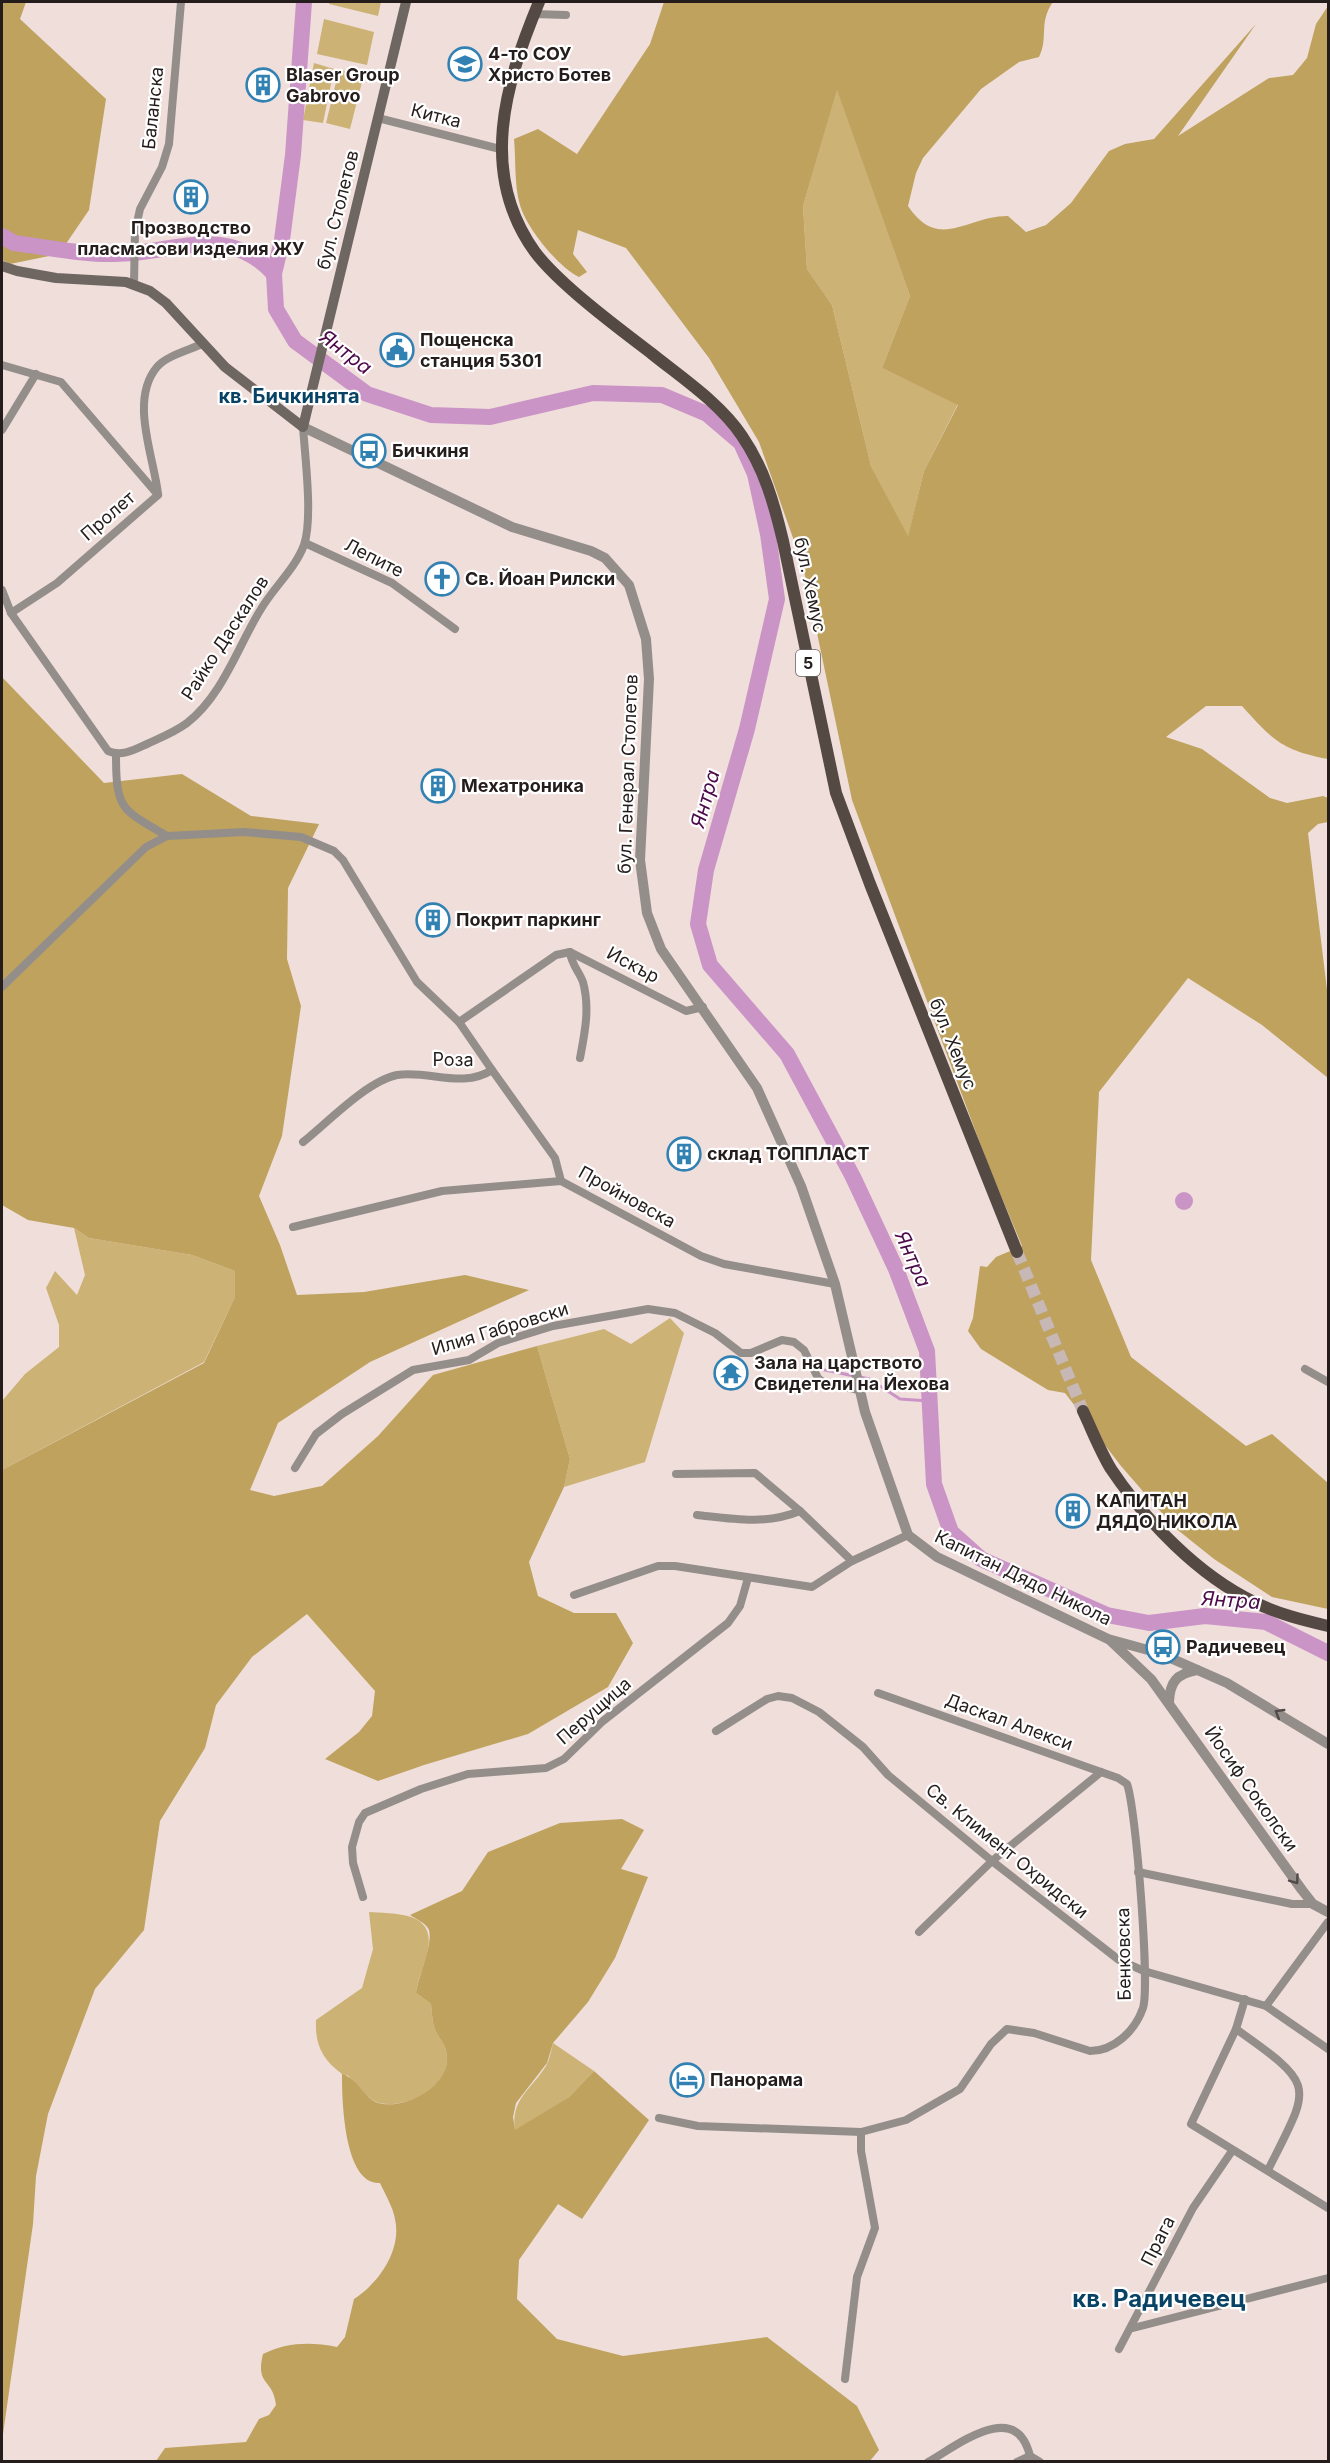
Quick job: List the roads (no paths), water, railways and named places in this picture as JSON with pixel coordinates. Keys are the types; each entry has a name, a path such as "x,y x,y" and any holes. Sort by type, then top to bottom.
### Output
{"main road":[{"name":"бул. Столетов","path":"303,427 406,2"},
{"name":"бул. Хемус","path":"536,8 513,74 500,149 506,193 515,219 536,253 569,285 716,408 741,434 762,470 774,501 836,793 1017,1252"},
{"path":"2,266 56,278 105,279 134,284 150,291 166,303 225,367 303,427"},
{"path":"1083,1411 1111,1468 1143,1509 1177,1545 1215,1579 1253,1602 1289,1616 1329,1626"}],"street":[{"name":"Баланска","path":"134,284 135,238 140,209 162,167 169,144 181,2"},
{"path":"536,8 556,16 566,15"},
{"name":"Китка","path":"378,118 500,149"},
{"name":"Пролет","path":"11,613 57,583 158,495 145,420 146,392 158,366 202,344"},
{"path":"2,365 61,382 69,388 158,495"},
{"path":"2,430 36,374"},
{"name":"Райко Даскалов","path":"116,754 129,752 162,737 200,712 235,658 261,608 288,572 305,543 307,521 303,427"},
{"name":"бул. Генерал Столетов","path":"303,427 512,527 591,550 605,558 629,585 646,639 649,679 639,860 643,896 651,926 661,949 703,1007 767,1106 801,1186 835,1284 858,1386"},
{"name":"Лепите","path":"305,543 392,583 456,629"},
{"path":"2,590 11,613 102,745 116,754 116,786 123,807 133,818 167,836"},
{"path":"2,987 146,847 167,836 244,832 301,837 333,851 343,860 417,982 459,1022 492,1070"},
{"path":"459,1022 556,955 570,952 571,960 582,979 587,999 580,1058"},
{"name":"Искър","path":"570,952 686,1011 703,1007"},
{"name":"Роза","path":"303,1142 366,1091 398,1075 478,1079 492,1070 555,1158 561,1181"},
{"name":"Пройновска","path":"293,1227 442,1191 561,1181 701,1256 724,1264 835,1284"},
{"name":"Илия Габровски","path":"295,1468 316,1434 342,1414 413,1370 469,1360 498,1343 553,1326 648,1309 675,1313 715,1333 741,1353 751,1353 782,1340 794,1342 804,1350 818,1378 824,1383 858,1386"},
{"path":"1305,1369 1329,1382"},
{"name":"Капитан Дядо Никола","path":"858,1386 909,1535 937,1557 1108,1639 1159,1653 1197,1670 1245,1693 1329,1744"},
{"path":"676,1474 754,1473 800,1511 852,1561"},
{"path":"697,1515 758,1521 781,1519 800,1511"},
{"path":"574,1595 658,1566 675,1566 812,1587 852,1561 909,1535"},
{"name":"Перущица","path":"363,1897 353,1863 352,1847 354,1833 365,1813 421,1789 468,1774 546,1768 564,1759 603,1721 728,1623 740,1606 748,1578"},
{"name":"Йосиф Соколски","path":"1108,1639 1151,1678 1313,1904 1329,1912"},
{"path":"1169,1702 1171,1684 1176,1678 1197,1670"},
{"name":"Даскал Алекси","path":"878,1693 1127,1784"},
{"name":"Св. Климент Охридски","path":"716,1731 766,1699 778,1696 792,1698 819,1712 863,1747 888,1774 992,1861 1108,1953 1144,1971 1266,2006 1329,2049"},
{"path":"919,1932 992,1861 1101,1773"},
{"name":"Бенковска","path":"659,2118 698,2126 861,2132 906,2120 952,2095 960,2089 991,2044 1007,2029 1034,2033 1090,2051 1113,2046 1134,2025 1143,2007 1144,1971 1138,1872 1127,1784"},
{"path":"1138,1872 1292,1904 1313,1904"},
{"path":"1266,2006 1329,1922"},
{"path":"1245,1999 1236,2029 1191,2124 1329,2208"},
{"path":"1236,2029 1286,2065 1294,2075 1301,2093 1298,2109 1268,2170"},
{"path":"845,2379 857,2277 874,2228 861,2151 861,2132"},
{"name":"Прага","path":"1119,2349 1133,2328 1193,2208 1232,2151"},
{"path":"1133,2328 1329,2278"},
{"path":"928,2462 995,2427 1012,2430 1026,2443 1030,2456 1040,2462"},
{"path":"1017,2462 1030,2456"}],"waterway":[{"name":"Янтра","path":"304,2 293,155 282,240 274,274 276,309 295,341 367,394 431,415 490,417 593,393 662,395 707,414 741,443 755,474 768,534 777,599 747,729 706,870 698,924 710,965 787,1054 853,1177 896,1269 927,1351 934,1484 951,1532 981,1559 1107,1615 1149,1623 1205,1616 1266,1622 1328,1653"},
{"path":"2,236 14,243 103,254 219,245 238,249 256,258 274,274"},
{"path":"820,1369 854,1376"},
{"path":"860,1377 869,1379 900,1399 929,1401"}],"tunnel":[{"path":"1017,1252 1083,1411"}],"place":[{"name":"4-то СОУ Христо Ботев","path":"465,64"},
{"name":"Blaser Group Gabrovo","path":"263,85"},
{"name":"Прозводство пласмасови изделия ЖУ","path":"191,197"},
{"name":"Пощенска станция 5301","path":"397,350"},
{"name":"Бичкиня","path":"369,451"},
{"name":"Св. Йоан Рилски","path":"442,579"},
{"name":"Мехатроника","path":"438,786"},
{"name":"Покрит паркинг","path":"433,920"},
{"name":"склад ТОППЛАСТ","path":"684,1154"},
{"name":"Зала на царството Свидетели на Йехова","path":"731,1373"},
{"name":"КАПИТАН ДЯДО НИКОЛА","path":"1073,1511"},
{"name":"Радичевец","path":"1163,1647"},
{"name":"Панорама","path":"687,2080"}],"district":[{"name":"кв. Бичкинята","path":"289,396"},
{"name":"кв. Радичевец","path":"1159,2299"}]}
